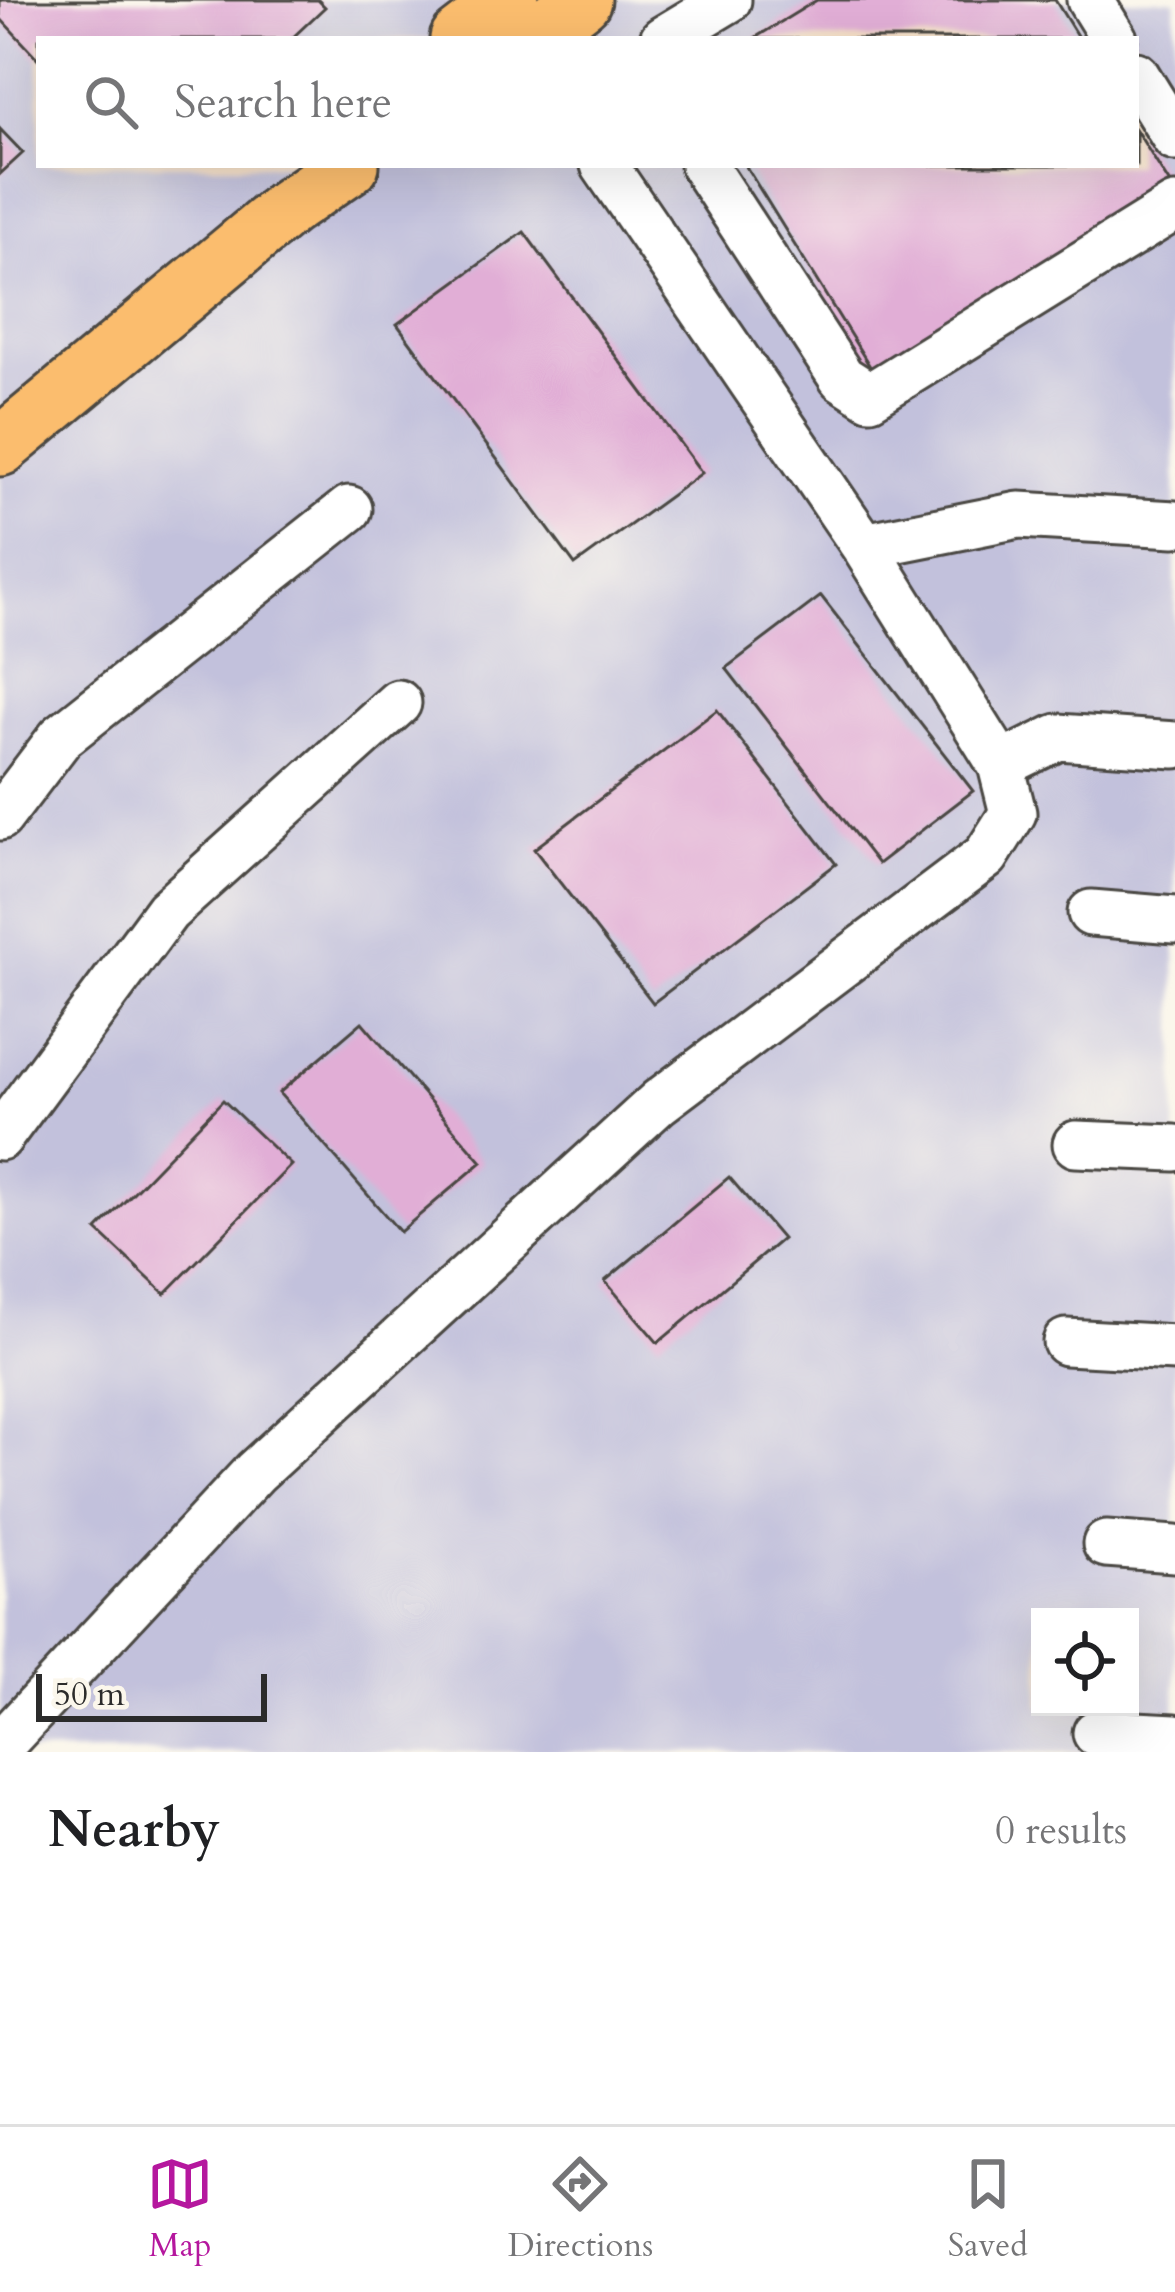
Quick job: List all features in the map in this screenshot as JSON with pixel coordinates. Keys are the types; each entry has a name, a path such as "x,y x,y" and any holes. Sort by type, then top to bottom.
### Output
{"main road":[{"path":"463,36 510,0"},
{"path":"535,36 582,0"},
{"path":"0,405 290,168"},
{"path":"0,448 287,208 346,168"}],"street":[{"path":"669,36 728,0"},
{"path":"1090,0 1112,36"},
{"path":"1139,80 1175,138"},
{"path":"0,1746 255,1472 658,1102 986,856 1012,813 1001,765 864,546 606,168"},
{"path":"705,168 842,378 870,397 1175,207"},
{"path":"0,817 61,737 349,509"},
{"path":"864,546 1019,514 1175,524"},
{"path":"0,1137 167,911 398,703"},
{"path":"1001,765 1058,737 1175,745"},
{"path":"1091,913 1175,920"},
{"path":"1076,1144 1175,1148"},
{"path":"1066,1342 1175,1348"},
{"path":"1106,1544 1175,1549"},
{"path":"1096,1733 1175,1737"}],"shaded area":[{"path":"0,0 1175,0 1175,1752 0,1752"}],"building":[{"path":"0,0 318,0 325,7 294,36 36,36 36,57 0,18"},
{"path":"817,0 1055,0 1077,36 758,36"},
{"path":"0,129 23,153 0,174"},
{"path":"1139,135 1173,189 874,373 747,168 1139,168"},
{"path":"524,232 702,473 575,565 397,324"},
{"path":"821,596 973,791 878,864 726,668"},
{"path":"717,710 836,864 653,1003 534,849"},
{"path":"362,1022 482,1162 400,1232 279,1093"},
{"path":"223,1100 291,1165 165,1294 97,1230"},
{"path":"729,1177 782,1239 658,1343 605,1281"}]}
